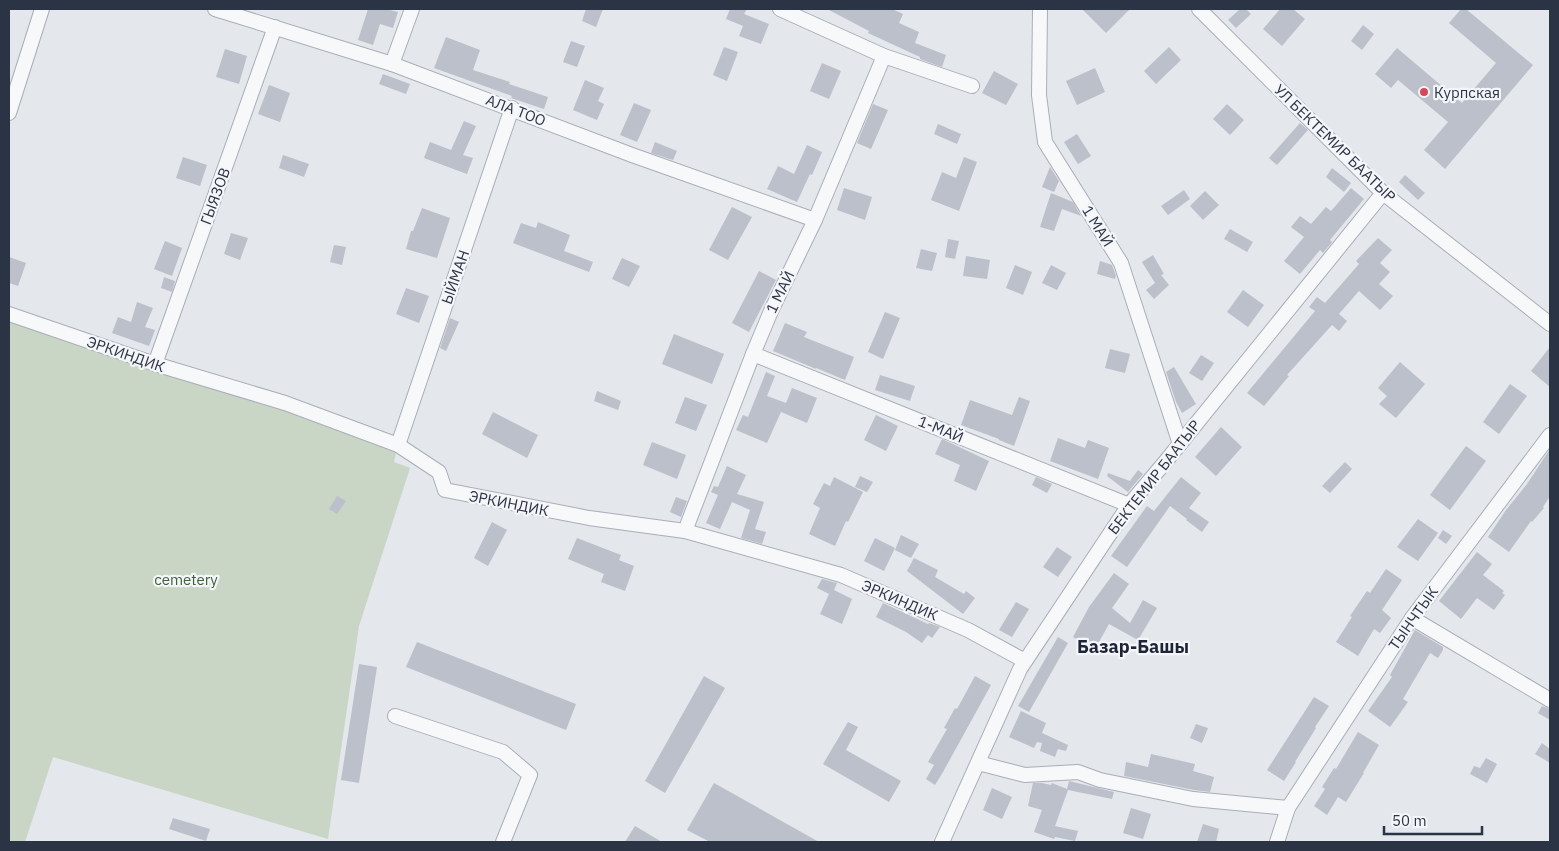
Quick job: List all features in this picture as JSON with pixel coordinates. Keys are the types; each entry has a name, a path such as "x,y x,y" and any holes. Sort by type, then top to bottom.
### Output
{"street":[{"path":"9,113 42,9"},
{"name":"АЛА ТОО","path":"215,9 392,64 632,155 815,220"},
{"path":"392,64 412,9"},
{"path":"780,9 884,56 972,86"},
{"name":"1 МАЙ","path":"1040,9 1040,95 1045,142 1121,263 1180,444"},
{"name":"УЛ БЕКТЕМИР БААТЫР","path":"1199,9 1383,193 1550,324"},
{"name":"ГЫЯЗОВ","path":"155,364 275,27"},
{"name":"1 МАЙ","path":"685,532 753,354 771,311 815,220 884,56"},
{"name":"ЫЙМАН","path":"398,445 512,108"},
{"name":"БЕКТЕМИР БААТЫР","path":"942,842 1020,669 1129,505 1383,193"},
{"name":"ЭРКИНДИК","path":"9,314 155,364 285,403 398,445 440,472 445,490 589,518 685,532 841,575 968,630 1025,661"},
{"name":"1-МАЙ","path":"753,354 1129,505"},
{"name":"ТЫНЧТЫК","path":"1277,842 1288,808 1412,618 1550,435"},
{"path":"1412,618 1550,700"},
{"path":"395,716 503,752 530,775 504,842"},
{"path":"978,762 1025,775 1078,772 1100,780 1193,799 1288,808"}],"green space":[{"name":"cemetery","path":"9,316 398,445 394,462 410,468 359,626 328,839 53,757 25,842 9,842"}],"building":[{"path":"368,9 386,9 398,12 393,28 380,24 373,45 358,40"},
{"path":"586,9 603,9 596,27 582,21"},
{"path":"730,9 747,9 744,14 769,24 761,44 739,36 743,26 726,19"},
{"path":"827,9 892,9 903,14 899,23 919,32 915,43 946,55 942,67 920,59 920,57 868,33 869,31"},
{"path":"1082,9 1130,9 1106,33"},
{"path":"1240,9 1246,9 1251,14 1236,28 1228,20"},
{"path":"1280,9 1293,9 1305,19 1282,46 1263,29"},
{"path":"1461,9 1466,9 1533,65 1445,169 1424,150 1448,122 1398,80 1391,88 1375,74 1397,48 1462,103 1496,63 1449,23"},
{"path":"1363,25 1374,34 1362,50 1351,41"},
{"path":"446,37 480,50 473,70 548,97 544,109 434,68"},
{"path":"571,41 585,46 577,67 563,62"},
{"path":"724,47 738,52 727,81 713,75"},
{"path":"1169,47 1181,60 1156,84 1144,71"},
{"path":"225,49 247,56 239,84 216,77"},
{"path":"822,63 841,71 829,99 810,91"},
{"path":"1095,68 1105,92 1077,105 1066,81"},
{"path":"994,71 1018,84 1006,105 982,93"},
{"path":"383,74 410,84 406,94 379,84"},
{"path":"585,80 604,88 598,101 604,104 597,120 573,110"},
{"path":"269,85 290,93 280,122 258,114"},
{"path":"634,103 651,110 637,142 620,135"},
{"path":"873,104 888,110 871,149 857,143"},
{"path":"1227,104 1244,120 1230,135 1213,119"},
{"path":"464,121 476,126 463,155 473,158 467,174 424,158 430,142 451,150"},
{"path":"1300,123 1308,130 1277,165 1269,158"},
{"path":"938,124 961,134 957,144 934,134"},
{"path":"1077,134 1091,156 1078,164 1064,142"},
{"path":"655,142 677,151 673,160 651,153"},
{"path":"807,145 822,152 797,202 767,189 778,166 794,174"},
{"path":"283,155 309,164 304,177 279,168"},
{"path":"183,157 207,165 200,186 176,178"},
{"path":"964,157 977,162 959,211 931,200 942,172 956,178"},
{"path":"1050,167 1059,181 1054,192 1042,187"},
{"path":"1332,168 1351,183 1344,192 1326,177"},
{"path":"1405,175 1425,193 1418,200 1399,182"},
{"path":"844,188 872,197 865,220 837,210"},
{"path":"1351,188 1364,199 1330,240 1332,242 1323,253 1320,250 1300,274 1284,261 1304,237 1291,227 1300,216 1311,224 1326,207 1331,211"},
{"path":"1184,190 1190,199 1168,215 1161,206"},
{"path":"1205,191 1219,205 1203,220 1190,206"},
{"path":"1051,193 1073,202 1081,216 1062,209 1054,231 1040,227"},
{"path":"732,207 752,217 728,260 709,250"},
{"path":"422,208 450,218 437,258 406,249 411,231 413,231"},
{"path":"538,222 570,235 564,251 593,262 589,272 513,243 521,223 536,228"},
{"path":"1230,229 1253,242 1247,252 1224,239"},
{"path":"231,233 248,238 240,260 224,254"},
{"path":"1378,238 1392,250 1380,263 1390,272 1379,284 1393,296 1380,310 1359,291 1339,314 1347,321 1339,331 1332,325 1287,375 1289,376 1264,406 1247,393 1315,311 1309,307 1317,297 1325,303 1359,264 1356,261"},
{"path":"948,239 959,241 955,259 945,257"},
{"path":"165,241 182,248 172,276 154,269"},
{"path":"334,245 346,247 342,265 330,262"},
{"path":"921,249 937,253 932,271 916,268"},
{"path":"1153,255 1164,274 1161,275 1169,285 1154,299 1146,290 1155,283 1142,262"},
{"path":"966,256 990,260 987,279 963,276"},
{"path":"9,257 26,263 18,286 9,283"},
{"path":"622,258 640,266 629,287 612,279"},
{"path":"1100,261 1112,265 1116,276 1115,279 1097,274"},
{"path":"1015,265 1032,272 1023,295 1006,288"},
{"path":"1051,265 1066,273 1057,290 1042,283"},
{"path":"759,271 776,280 749,332 732,323"},
{"path":"164,277 175,281 172,292 161,288"},
{"path":"406,288 429,296 419,323 396,314"},
{"path":"1243,290 1264,305 1248,327 1227,312"},
{"path":"137,302 153,308 145,327 155,330 149,346 112,333 118,317 131,322"},
{"path":"885,312 900,318 883,359 868,352"},
{"path":"450,318 459,322 446,351 440,348"},
{"path":"785,323 807,332 804,337 854,357 845,380 773,351"},
{"path":"674,334 724,354 712,384 662,364"},
{"path":"1550,347 1550,387 1531,371"},
{"path":"1110,349 1130,354 1125,373 1105,368"},
{"path":"1201,355 1214,363 1202,381 1189,373"},
{"path":"1400,362 1425,384 1396,418 1379,404 1387,396 1378,388"},
{"path":"1174,367 1196,404 1182,413 1176,402 1166,372"},
{"path":"766,372 775,376 767,396 786,403 792,388 817,398 807,423 781,412 767,443 736,430 743,415 748,417"},
{"path":"880,375 915,386 910,401 875,390"},
{"path":"1510,384 1527,396 1499,434 1483,422"},
{"path":"597,391 621,401 618,410 594,401"},
{"path":"685,397 707,405 696,431 675,423"},
{"path":"1019,397 1030,401 1014,446 961,425 970,400 1012,415"},
{"path":"493,412 538,435 527,458 482,434"},
{"path":"876,415 898,426 886,451 864,440"},
{"path":"1221,427 1242,447 1216,476 1195,457"},
{"path":"1058,438 1085,448 1088,440 1109,448 1098,479 1050,461"},
{"path":"942,439 989,461 976,491 954,481 960,465 935,454"},
{"path":"652,442 686,455 677,479 643,465"},
{"path":"1466,446 1486,461 1450,510 1430,495"},
{"path":"1550,449 1550,496 1544,508 1531,521 1509,552 1488,537"},
{"path":"1345,462 1352,469 1330,493 1322,486"},
{"path":"727,466 746,475 737,494 764,502 755,529 766,532 762,544 741,538 750,510 732,502 720,529 706,523 718,495 711,492 714,486 718,487"},
{"path":"1138,470 1143,474 1128,492 1107,476 1108,473 1130,481"},
{"path":"860,476 873,482 867,492 855,487"},
{"path":"834,477 863,492 848,522 846,521 835,546 809,534 820,508 813,504 824,483 830,486"},
{"path":"1036,477 1052,484 1047,493 1032,485"},
{"path":"1181,477 1201,493 1189,508 1209,522 1202,532 1170,506 1127,567 1111,556 1147,506 1154,511"},
{"path":"337,496 346,501 337,514 329,509"},
{"path":"676,497 687,501 681,517 670,512"},
{"path":"1418,519 1438,533 1418,561 1397,547"},
{"path":"492,522 507,530 488,566 474,558"},
{"path":"1443,530 1452,536 1446,544 1438,538"},
{"path":"901,535 919,544 911,558 895,550"},
{"path":"577,538 621,555 619,560 634,566 625,591 601,582 604,574 568,559"},
{"path":"875,538 895,548 884,571 864,561"},
{"path":"1057,547 1072,557 1058,577 1043,567"},
{"path":"1477,552 1492,564 1483,575 1504,591 1502,593 1505,595 1494,610 1477,598 1461,619 1439,601"},
{"path":"914,558 938,570 935,577 964,594 966,591 975,598 963,614 907,571"},
{"path":"1386,569 1402,580 1382,610 1391,618 1380,633 1374,629 1358,656 1336,642 1352,617 1350,616 1367,591 1370,593"},
{"path":"1114,573 1129,584 1112,608 1130,623 1143,600 1157,608 1138,640 1109,624 1095,649 1073,637 1089,607"},
{"path":"822,579 837,583 834,590 852,599 842,624 820,614 829,594 817,588"},
{"path":"1016,602 1029,609 1012,637 999,630"},
{"path":"883,603 928,624 940,627 932,638 928,635 922,643 906,632 876,617"},
{"path":"1415,630 1443,647 1443,650 1438,658 1430,653 1403,699 1408,702 1390,727 1368,711 1392,677 1390,675"},
{"path":"1058,637 1068,643 1029,712 1018,706"},
{"path":"417,642 576,704 566,730 406,667"},
{"path":"359,664 377,667 359,783 341,780"},
{"path":"704,676 725,688 665,793 645,781"},
{"path":"975,676 991,685 935,785 926,779 934,765 928,762 947,729 944,728"},
{"path":"1314,697 1329,706 1284,781 1267,770"},
{"path":"1542,706 1550,709 1550,720 1538,713"},
{"path":"1021,711 1046,723 1042,733 1068,745 1066,751 1058,749 1055,757 1040,751 1042,743 1037,742 1034,748 1009,737"},
{"path":"848,722 858,727 846,750 901,781 889,802 823,764"},
{"path":"1196,724 1208,728 1202,743 1190,738"},
{"path":"1358,732 1379,745 1346,802 1338,797 1327,815 1314,806 1325,789 1322,787 1334,768 1336,769"},
{"path":"1542,743 1550,749 1550,763 1535,754"},
{"path":"1151,754 1195,764 1193,771 1214,777 1210,792 1124,776 1126,762 1148,767"},
{"path":"1486,758 1497,764 1487,783 1470,774 1474,766 1480,768"},
{"path":"1069,781 1114,792 1112,799 1068,790 1055,826 1078,831 1075,841 1055,837 1054,839 1034,832 1042,810 1028,806 1033,783 1051,785 1052,783 1067,789"},
{"path":"714,783 819,842 710,842 687,830"},
{"path":"992,788 1012,797 1002,819 983,810"},
{"path":"1131,808 1151,814 1143,839 1123,833"},
{"path":"173,818 210,829 206,841 169,829"},
{"path":"1203,824 1219,829 1216,842 1197,842"},
{"path":"635,826 662,842 625,842"}],"place":[{"name":"Курпская","path":"1424,92"}],"district":[{"name":"Базар-Башы","path":"1133,646"}]}
